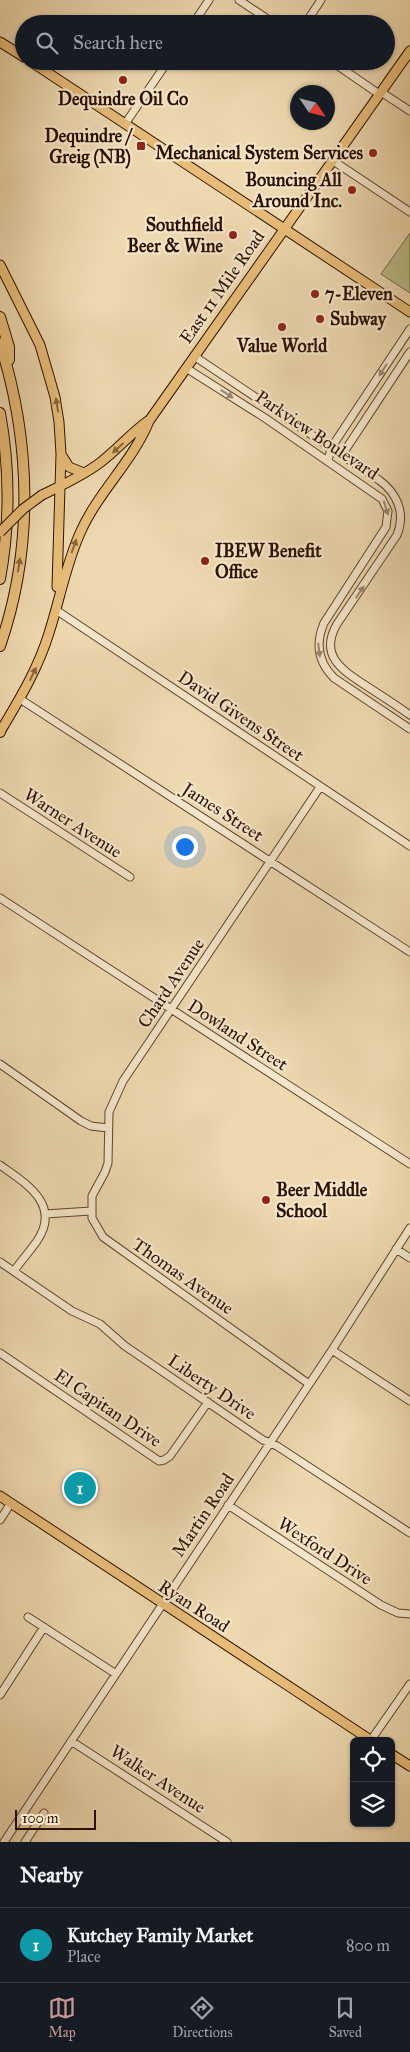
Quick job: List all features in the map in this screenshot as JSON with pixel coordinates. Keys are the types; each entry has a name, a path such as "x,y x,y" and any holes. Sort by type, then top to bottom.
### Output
{"highway":[{"path":"0,317 9,347 10,373"},
{"path":"0,343 10,373 17,405 24,462 23,531 16,586 0,646"},
{"path":"0,413 6,457 8,496 7,529 0,578"}],"main road":[{"path":"0,42 15,51"},
{"name":"East 11 Mile Road","path":"0,732 38,664 56,610 70,557 82,528 100,496 143,436 149,420 410,51"},
{"path":"44,70 410,312"},
{"path":"0,265 30,322 48,369 59,422 61,486 59,577 56,610"},
{"name":"East 11 Mile Road","path":"0,532 23,509 42,495 84,473 115,451 137,428 149,420"},
{"path":"61,454 68,467 84,473"},
{"path":"42,495 50,497 60,506"},
{"name":"Ryan Road","path":"0,1496 161,1604 366,1737"},
{"path":"395,1757 410,1766"}],"street":[{"path":"199,15 209,0"},
{"path":"239,0 261,15"},
{"path":"311,15 321,0"},
{"path":"126,124 162,70"},
{"path":"345,70 410,111"},
{"path":"332,160 410,212"},
{"path":"328,461 331,448 410,329"},
{"path":"342,455 410,352"},
{"name":"Parkview Boulevard","path":"194,356 362,468 393,492 400,513 399,530 331,637 331,651 340,668 410,715"},
{"name":"Parkview Boulevard","path":"186,368 265,418 369,488 382,499 388,516 385,531 321,629 318,641 319,652 327,671 334,678 408,728"},
{"path":"247,407 248,398 253,396"},
{"path":"265,418 269,416 270,407"},
{"path":"354,478 360,474 362,468"},
{"path":"369,488 372,480 379,480"},
{"path":"372,550 382,558"},
{"path":"334,607 344,614"},
{"name":"David Givens Street","path":"56,610 410,846"},
{"path":"348,688 356,685 356,679"},
{"name":"James Street","path":"20,699 410,952"},
{"path":"373,704 378,701 395,705"},
{"path":"408,728 410,719"},
{"name":"Chard Avenue","path":"91,1211 92,1196 108,1163 109,1112 123,1081 320,787"},
{"name":"Warner Avenue","path":"0,793 130,877"},
{"name":"Dowland Street","path":"0,898 410,1164"},
{"path":"0,1064 81,1121 91,1126 108,1128"},
{"path":"0,1164 34,1190 42,1203 45,1214 44,1226 40,1236 14,1272"},
{"path":"45,1214 91,1211"},
{"name":"Thomas Avenue","path":"91,1211 93,1222 103,1237 309,1384"},
{"name":"Martin Road","path":"4,1842 332,1350 410,1228"},
{"path":"396,1249 410,1258"},
{"name":"Liberty Drive","path":"0,1262 72,1311 100,1324 125,1346 208,1402 410,1533"},
{"path":"332,1350 410,1401"},
{"name":"El Capitan Drive","path":"0,1353 159,1461 170,1456 208,1402"},
{"path":"0,1520 11,1503"},
{"name":"Wexford Drive","path":"228,1506 381,1605 398,1613 410,1614"},
{"path":"28,1617 116,1674"},
{"path":"0,1695 44,1627"},
{"path":"373,1737 410,1684"},
{"name":"Walker Avenue","path":"71,1741 228,1842"},
{"path":"25,1842 44,1813"}],"green space":[{"path":"410,233 410,293 381,274"}],"place":[{"name":"Dequindre Oil Co","path":"123,80"},
{"name":"Dequindre / Greig (NB)","path":"141,146"},
{"name":"Mechanical System Services","path":"373,153"},
{"name":"Bouncing All Around Inc.","path":"352,190"},
{"name":"Southfield Beer & Wine","path":"233,235"},
{"name":"7-Eleven","path":"315,294"},
{"name":"Subway","path":"320,319"},
{"name":"Value World","path":"282,327"},
{"name":"IBEW Benefit Office","path":"205,561"},
{"name":"Beer Middle School","path":"266,1200"},
{"name":"Kutchey Family Market","path":"80,1488"}]}
